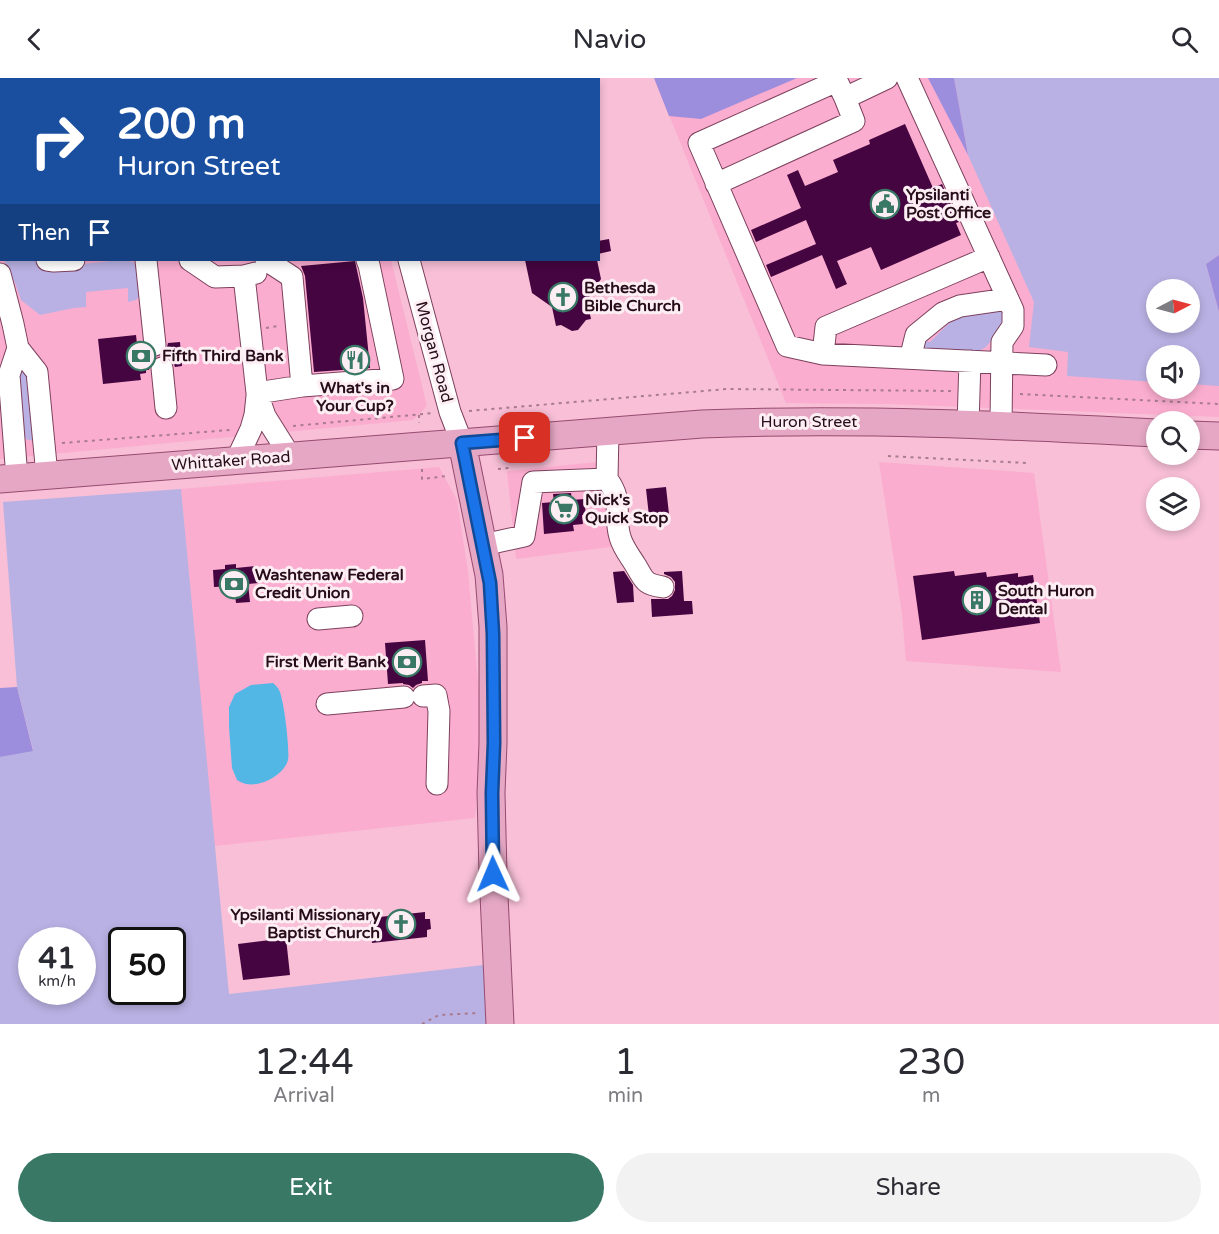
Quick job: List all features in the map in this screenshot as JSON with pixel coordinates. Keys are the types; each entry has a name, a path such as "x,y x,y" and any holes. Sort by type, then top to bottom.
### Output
{"main road":[{"name":"Huron Street","path":"462,443 702,424 804,421 1001,425 1146,432"},
{"path":"1200,435 1219,436"},
{"name":"Whittaker Road","path":"8,479 462,443"},
{"path":"462,443 489,575 493,634 493,874 500,1018"}],"street":[{"path":"845,98 887,78"},
{"path":"907,78 1013,310 1013,326 1002,342 1001,425"},
{"path":"716,184 854,121 837,81 699,143 716,184 787,346 823,354 1046,365"},
{"path":"823,354 826,327 989,257"},
{"path":"146,261 155,345"},
{"path":"191,261 215,277 244,276 278,262 292,277 302,386"},
{"path":"257,393 302,386 393,379 367,261"},
{"name":"Morgan Road","path":"410,261 450,412 462,443"},
{"path":"0,274 18,348 37,372 47,475"},
{"path":"236,461 251,429 255,416 257,393 244,276"},
{"path":"912,358 916,335 943,313 960,306 1008,299"},
{"path":"8,479 9,375 18,348"},
{"path":"968,424 970,361"},
{"path":"162,368 166,408"},
{"path":"257,393 265,416 290,456"},
{"path":"608,431 607,479 617,497 617,522 620,536 643,580 652,586 663,587"},
{"path":"483,546 524,536 533,483 607,479"},
{"path":"318,619 352,616"},
{"path":"327,704 436,695 439,711 437,784"}],"path":[{"path":"466,411 727,389 956,391"},
{"path":"1012,394 1219,404"},
{"path":"289,426 420,415 419,423"},
{"path":"60,444 236,430"},
{"path":"888,456 1027,463"},
{"path":"498,469 509,468"},
{"path":"422,469 422,479 447,476"},
{"path":"422,1024 439,1015 468,1013 500,1018"}],"shaded area":[{"path":"654,78 1219,78 1219,417 1200,416 1200,411 1146,411 1146,414 888,404 786,403"},
{"path":"654,78 797,78 701,119 669,116"},
{"path":"928,78 954,78 968,155"},
{"path":"954,78 1219,78 1219,255 1206,264 1219,312 1219,386 1200,385 1200,345 1146,345 1146,381 1067,376 1068,352 1029,347 1034,302 968,155"},
{"path":"1219,255 1219,312 1206,264"},
{"path":"0,261 391,261 427,406 413,420 0,459"},
{"path":"4,261 40,261 53,267 127,261 139,267 140,296 128,302 128,288 86,292 86,307 40,315 21,300"},
{"path":"1004,307 1009,319 986,347 979,351 926,349 922,345 922,340 930,342 950,322 961,316"},
{"path":"24,369 29,371 35,439 32,440 23,436 17,372"},
{"path":"617,460 626,545 516,559 507,471"},
{"path":"879,462 1034,473 1061,672 906,661 902,614"},
{"path":"439,467 457,500 468,571 482,726 475,818 214,846 181,489"},
{"path":"181,489 229,994 492,964 494,1024 0,1024 0,757 33,750 17,687 3,502"},
{"path":"17,687 33,751 0,757 0,688"}],"water":[{"path":"273,683 279,689 283,703 288,760 282,770 271,779 258,784 246,784 237,780 232,768 229,707 235,694 251,685"}],"building":[{"name":"Ypsilanti Post Office","path":"905,124 933,188 942,184 959,222 956,223 961,235 881,270 871,247 837,261 847,284 836,289 822,255 771,277 766,265 816,244 806,220 756,242 751,230 801,208 787,175 798,170 805,186 838,172 833,160 870,144 869,140"},
{"name":"Bethesda Bible Church","path":"609,239 611,251 600,254 600,241"},
{"path":"355,261 363,298 370,368 314,372 305,276 301,266"},
{"name":"Bethesda Bible Church","path":"525,261 597,261 601,279 587,300 591,319 586,320 578,330 572,331 561,325 556,326 552,307 532,293"},
{"name":"Fifth Third Bank","path":"136,335 137,344 142,343 145,353 155,358 149,370 140,374 141,380 103,384 98,339"},
{"path":"180,342 182,366 175,367 172,360 162,355 168,343"},
{"path":"666,487 669,514 649,516 646,489"},
{"name":"Nick's Quick Stop","path":"571,493 572,500 584,499 586,515 582,515 583,524 573,525 574,531 544,534 542,503 554,502 553,494"},
{"name":"Washtenaw Federal Credit Union","path":"236,564 236,568 257,566 258,583 248,584 250,602 236,603 234,586 214,587 213,570 225,569 225,565"},
{"path":"624,571 633,585 634,602 617,603 613,572"},
{"path":"682,571 684,601 692,601 693,614 652,617 651,599 668,599 675,590 675,582 664,572"},
{"name":"South Huron Dental","path":"954,571 955,576 986,572 987,577 1018,573 1018,577 1033,575 1040,623 922,640 913,576"},
{"name":"First Merit Bank","path":"425,640 428,681 422,681 413,688 403,683 388,684 385,643"},
{"name":"Ypsilanti Missionary Baptist Church","path":"425,912 425,919 430,919 431,929 427,930 427,937 372,943 370,918"},
{"path":"286,938 290,975 243,980 238,944"}],"place":[{"name":"Ypsilanti Post Office","path":"885,204"},
{"name":"Bethesda Bible Church","path":"563,297"},
{"name":"Fifth Third Bank","path":"141,356"},
{"name":"What's in Your Cup?","path":"355,360"},
{"name":"Nick's Quick Stop","path":"564,509"},
{"name":"Washtenaw Federal Credit Union","path":"234,584"},
{"name":"South Huron Dental","path":"977,600"},
{"name":"First Merit Bank","path":"407,662"},
{"name":"Ypsilanti Missionary Baptist Church","path":"401,924"}],"route":[{"path":"493,874 493,634 490,583 462,443 525,438"}]}
